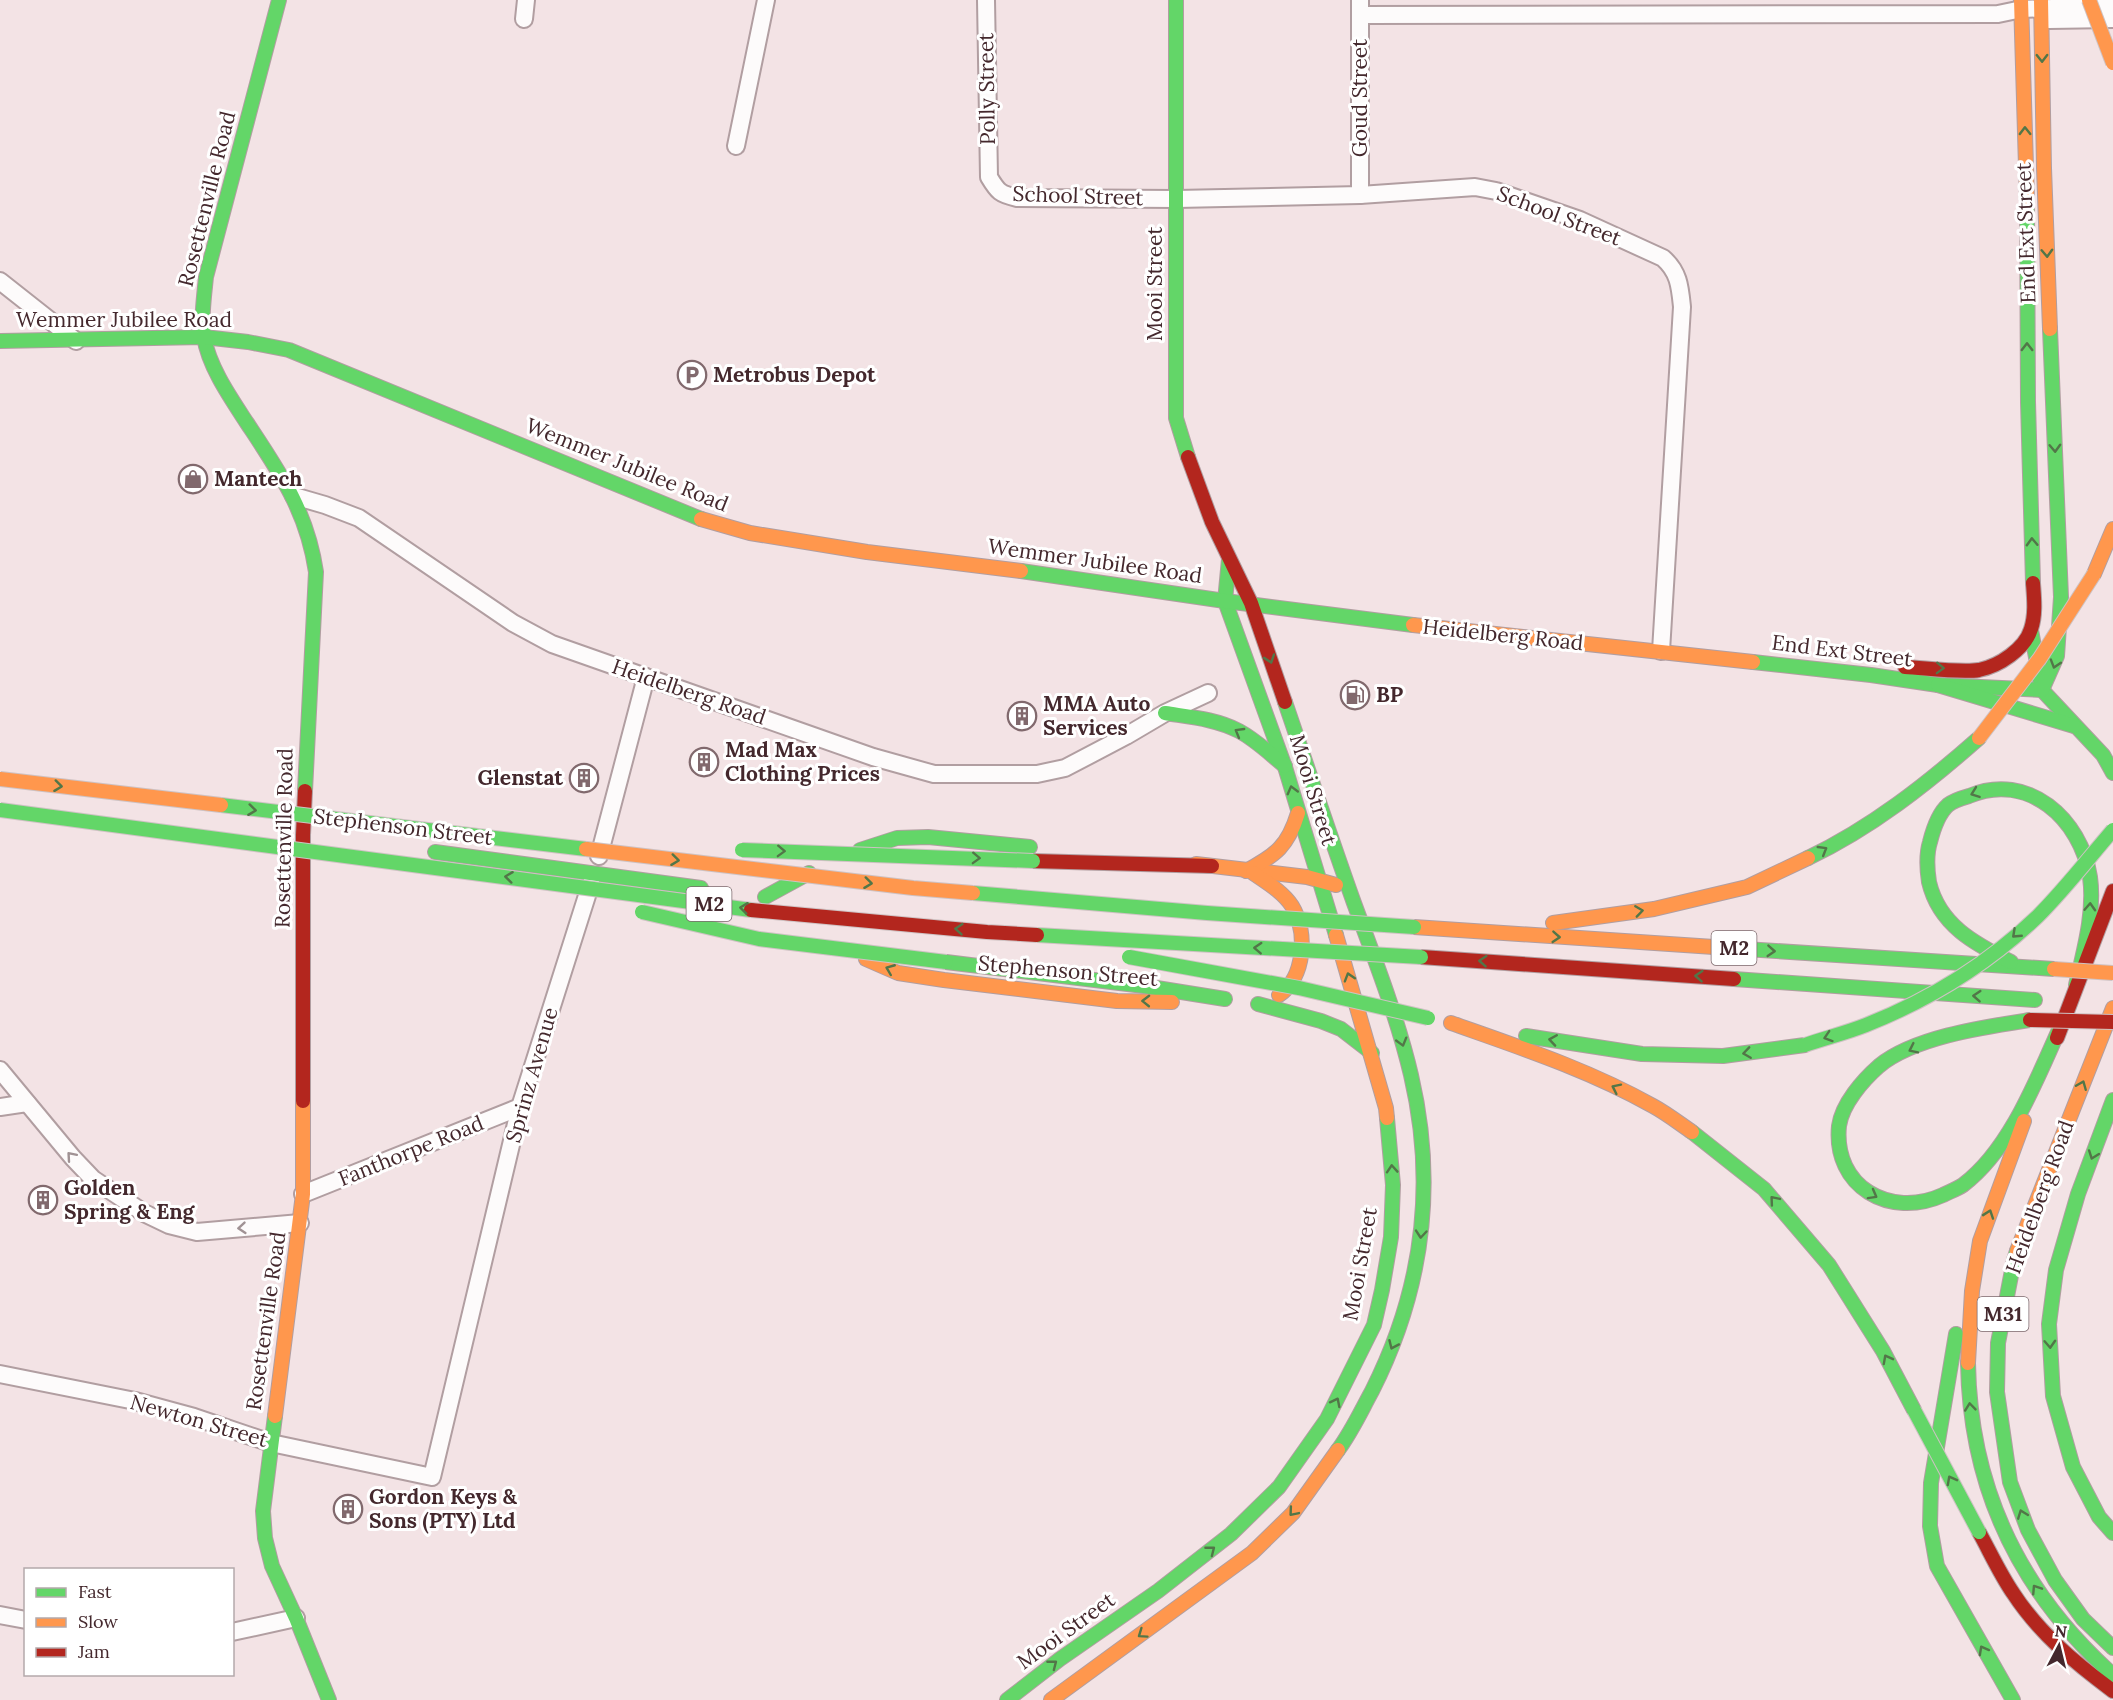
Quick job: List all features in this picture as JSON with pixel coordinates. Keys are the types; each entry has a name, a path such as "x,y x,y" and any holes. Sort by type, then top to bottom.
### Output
{"main road":[{"name":"Rosettenville Road","path":"279,0 206,277 203,307 204,337 214,365 239,410 294,496 315,551 316,572 303,835 303,1194 263,1510 265,1538 272,1566 329,1700"},
{"name":"Mooi Street","path":"1051,1700 1252,1553 1293,1513 1350,1434 1382,1371 1398,1335 1411,1290 1421,1240 1424,1194 1423,1148 1412,1076 1387,990 1354,903 1251,603 1229,559 1192,471 1176,418 1176,0"},
{"path":"2089,0 2113,68"},
{"name":"End Ext Street","path":"1756,662 1977,670 2004,660 2016,651 2031,630 2034,611 2028,402 2027,214 2022,10"},
{"name":"End Ext Street","path":"1756,662 1938,685 2042,690 2052,674 2058,654 2061,597 2044,168 2041,10"},
{"name":"Wemmer Jubilee Road","path":"0,341 204,337 289,350 634,493 726,527 867,552 1251,603"},
{"path":"1435,929 1559,922 1654,909 1747,887 1812,856 1880,816 1934,778 1980,738 2069,618 2094,574 2113,529"},
{"name":"Mooi Street","path":"1007,1700 1060,1659 1158,1591 1231,1534 1279,1486 1327,1419 1374,1325 1391,1237 1394,1185 1386,1108 1372,1053 1286,767 1225,601 1229,559"},
{"name":"Heidelberg Road","path":"1251,603 1424,627 1756,662"},
{"path":"2031,630 2042,690 2103,755 2113,773"},
{"path":"1938,685 2074,726"},
{"path":"1165,713 1230,726 1263,747 1286,767"},
{"name":"M2","path":"4,779 913,888 1207,913 2113,974"},
{"path":"2039,968 2014,963 1980,947 1954,927 1939,909 1931,891 1927,870 1927,850 1934,827 1947,806 1976,791 1997,787 2019,789 2040,797 2067,822 2086,856 2091,886 2089,922 2076,986"},
{"name":"M2","path":"0,810 745,909 987,932 1422,957 2080,1004"},
{"path":"1244,1002 1285,993 1294,981 1300,962 1300,923 1293,907 1279,891 1249,871 1281,850 1293,833 1298,813"},
{"path":"987,932 1299,988 1451,1023 1642,1054 1723,1056 1805,1045 1866,1025 1910,1006 1959,978 2004,945 2056,897 2113,830"},
{"name":"Stephenson Street","path":"1354,903 1344,889 1332,883 1307,877 928,837 897,838 846,854 759,896 814,936 898,973 944,981 1117,1001 1317,1005 1356,1001 1387,990"},
{"path":"534,844 701,849"},
{"path":"725,849 1212,866"},
{"name":"Stephenson Street","path":"420,850 719,890"},
{"path":"541,881 662,918 759,939 1144,986 1244,1002 1321,1021 1341,1029 1372,1053"},
{"path":"2013,1700 2004,1688 1937,1566 1930,1526 1931,1483 1958,1325 1979,1243 2113,891"},
{"name":"Heidelberg Road","path":"2109,1006 2014,1260 1998,1343 1998,1392 2002,1436 2010,1482 2028,1530 2055,1580 2083,1619 2113,1648"},
{"path":"2062,1023 2012,1127 1999,1147 1962,1186 1936,1200 1894,1203 1877,1198 1861,1188 1846,1171 1839,1154 1838,1132 1843,1110 1855,1089 1881,1065 1920,1045 1963,1032 2030,1020 2113,1022"},
{"path":"1451,1023 1536,1053 1654,1106 1707,1142 1764,1189 1829,1265 1883,1351 2013,1593 2038,1626 2109,1695"},
{"path":"2110,1539 2073,1467 2053,1396 2049,1324 2056,1270 2078,1194 2113,1100"},
{"path":"1979,1243 1969,1342 1969,1390 1974,1436 1986,1482 2007,1536 2034,1588 2071,1635 2113,1675"}],"street":[{"path":"524,19 526,0"},
{"path":"736,146 766,0"},
{"name":"Polly Street","path":"986,0 989,177"},
{"path":"1360,8 1998,14 2022,10 2113,6"},
{"name":"Goud Street","path":"1360,8 1360,195"},
{"path":"2041,10 2113,19"},
{"name":"School Street","path":"989,177 998,192 1017,198 1177,199 1360,195 1475,187 1488,189 1580,220 1663,258 1671,264 1679,278 1682,307 1661,651"},
{"path":"0,281 76,341"},
{"name":"Heidelberg Road","path":"294,496 359,518 513,623 552,644 873,757 934,774 1037,774 1065,768 1165,713 1208,693"},
{"name":"Sprinz Avenue","path":"432,1477 520,1107 594,872 646,677"},
{"path":"0,1070 93,1179 144,1214 169,1225 197,1232 300,1223"},
{"path":"0,1107 27,1103"},
{"name":"Fanthorpe Road","path":"303,1194 520,1107"},
{"name":"Newton Street","path":"0,1374 135,1401 194,1417 271,1443 432,1477"},
{"path":"0,1615 24,1620"},
{"path":"234,1632 296,1618"}],"traffic: fast":[{"path":"279,0 206,277 203,322 204,337 215,371 281,476 299,511 312,550 316,572 305,791"},
{"path":"1176,0 1176,418 1188,457"},
{"path":"2027,200 2028,402 2033,583"},
{"path":"1753,662 1938,685 2042,690 2057,656 2061,597 2050,329"},
{"path":"0,341 204,337 289,350 701,519"},
{"path":"1229,559 1225,601 1285,767 1336,935"},
{"path":"1021,571 1225,601 1413,625"},
{"path":"2031,630 2042,690 2103,755 2113,773"},
{"path":"1938,685 2074,726"},
{"path":"1285,702 1399,1031 1419,1116 1423,1157 1424,1197 1420,1237 1414,1276 1403,1315 1372,1391 1338,1450"},
{"path":"1165,713 1203,719 1230,727 1251,739 1285,766"},
{"path":"1808,858 1854,833 1898,804 1979,738"},
{"path":"2011,962 1972,940 1950,921 1934,897 1928,877 1929,847 1942,812 1955,800 1991,790 2012,790 2031,795 2048,805 2076,836 2085,856 2090,877 2091,904 2088,931 2076,985"},
{"path":"221,805 586,849"},
{"path":"0,810 751,910"},
{"path":"1805,1045 1858,1028 1913,1004 1979,965 2038,916 2113,830"},
{"path":"860,850 897,838 928,837 1030,847"},
{"path":"742,850 1033,861"},
{"path":"435,852 701,888"},
{"path":"765,897 809,873"},
{"path":"973,893 1207,913 1414,927"},
{"path":"642,912 759,939 946,962"},
{"path":"1037,935 1421,957"},
{"path":"1714,947 2054,969"},
{"path":"1129,957 1299,988 1428,1018"},
{"path":"946,962 1144,986 1225,999"},
{"path":"1734,979 2035,1000"},
{"path":"1258,1004 1321,1021 1341,1029 1372,1053"},
{"path":"2030,1020 1972,1030 1930,1041 1894,1056 1879,1066 1860,1085 1849,1101 1839,1126 1840,1147 1845,1166 1855,1181 1869,1192 1885,1200 1904,1203 1923,1201 1943,1195 1963,1185 1980,1170 2009,1132 2033,1088 2062,1023"},
{"path":"1526,1036 1642,1054 1723,1056 1805,1045"},
{"path":"2113,1100 2078,1194 2056,1270 2049,1324 2053,1396 2073,1467 2099,1517 2113,1533"},
{"path":"1007,1700 1060,1659 1158,1591 1231,1534 1279,1487 1327,1419 1374,1325 1382,1290 1391,1237 1393,1185 1387,1118"},
{"path":"1692,1132 1764,1189 1829,1265 1883,1351 1914,1410"},
{"path":"2017,1251 1998,1343 1997,1392 2010,1482 2028,1530 2055,1580 2083,1619 2113,1648"},
{"path":"1956,1334 1931,1483 1930,1526 1937,1566 2013,1700"},
{"path":"1968,1363 1971,1409 1978,1453 1990,1495 2006,1535 2027,1573 2051,1609 2080,1643 2113,1675"},
{"path":"1914,1410 1979,1532"},
{"path":"275,1416 263,1511 265,1538 272,1566 329,1700"}],"traffic: slow":[{"path":"2021,0 2027,200"},
{"path":"2041,0 2050,329"},
{"path":"2089,0 2113,63"},
{"path":"701,519 750,533 867,552 1021,571"},
{"path":"2094,574 2113,529"},
{"path":"1979,738 2040,658 2094,574"},
{"path":"1413,625 1753,662"},
{"path":"0,779 221,805"},
{"path":"1246,871 1265,860 1285,842 1298,813"},
{"path":"586,849 913,888 973,893"},
{"path":"1553,923 1654,909 1747,887 1808,858"},
{"path":"1196,864 1307,877 1336,885"},
{"path":"1253,873 1284,896 1292,906 1300,928 1302,941 1299,966 1288,987 1279,995"},
{"path":"1414,927 1714,947"},
{"path":"1336,935 1387,1118"},
{"path":"866,959 898,973 944,980 1117,1001 1172,1002"},
{"path":"2054,969 2113,973"},
{"path":"2017,1251 2113,1008"},
{"path":"1451,1023 1554,1060 1604,1081 1658,1109 1692,1132"},
{"path":"275,1416 303,1194 303,1101"},
{"path":"1968,1363 1972,1291 1980,1241 2024,1121"},
{"path":"1051,1700 1252,1553 1293,1513 1338,1450"}],"traffic: jam":[{"path":"1188,457 1212,522 1251,603 1285,702"},
{"path":"1905,667 1971,671 1987,668 2003,661 2017,650 2031,629 2034,612 2033,583"},
{"path":"303,1101 305,791"},
{"path":"1033,861 1212,866"},
{"path":"2057,1038 2113,891"},
{"path":"751,910 1037,935"},
{"path":"1421,957 1734,979"},
{"path":"2030,1020 2113,1022"},
{"path":"1979,1532 1999,1571 2023,1608 2046,1634 2085,1670 2113,1691"}],"place":[{"name":"Metrobus Depot","path":"692,375"},
{"name":"Mantech","path":"193,479"},
{"name":"BP","path":"1355,695"},
{"name":"MMA Auto Services","path":"1022,716"},
{"name":"Mad Max Clothing Prices","path":"704,762"},
{"name":"Glenstat","path":"584,778"},
{"name":"Golden Spring & Eng","path":"43,1200"},
{"name":"Gordon Keys & Sons (PTY) Ltd","path":"348,1509"}]}
